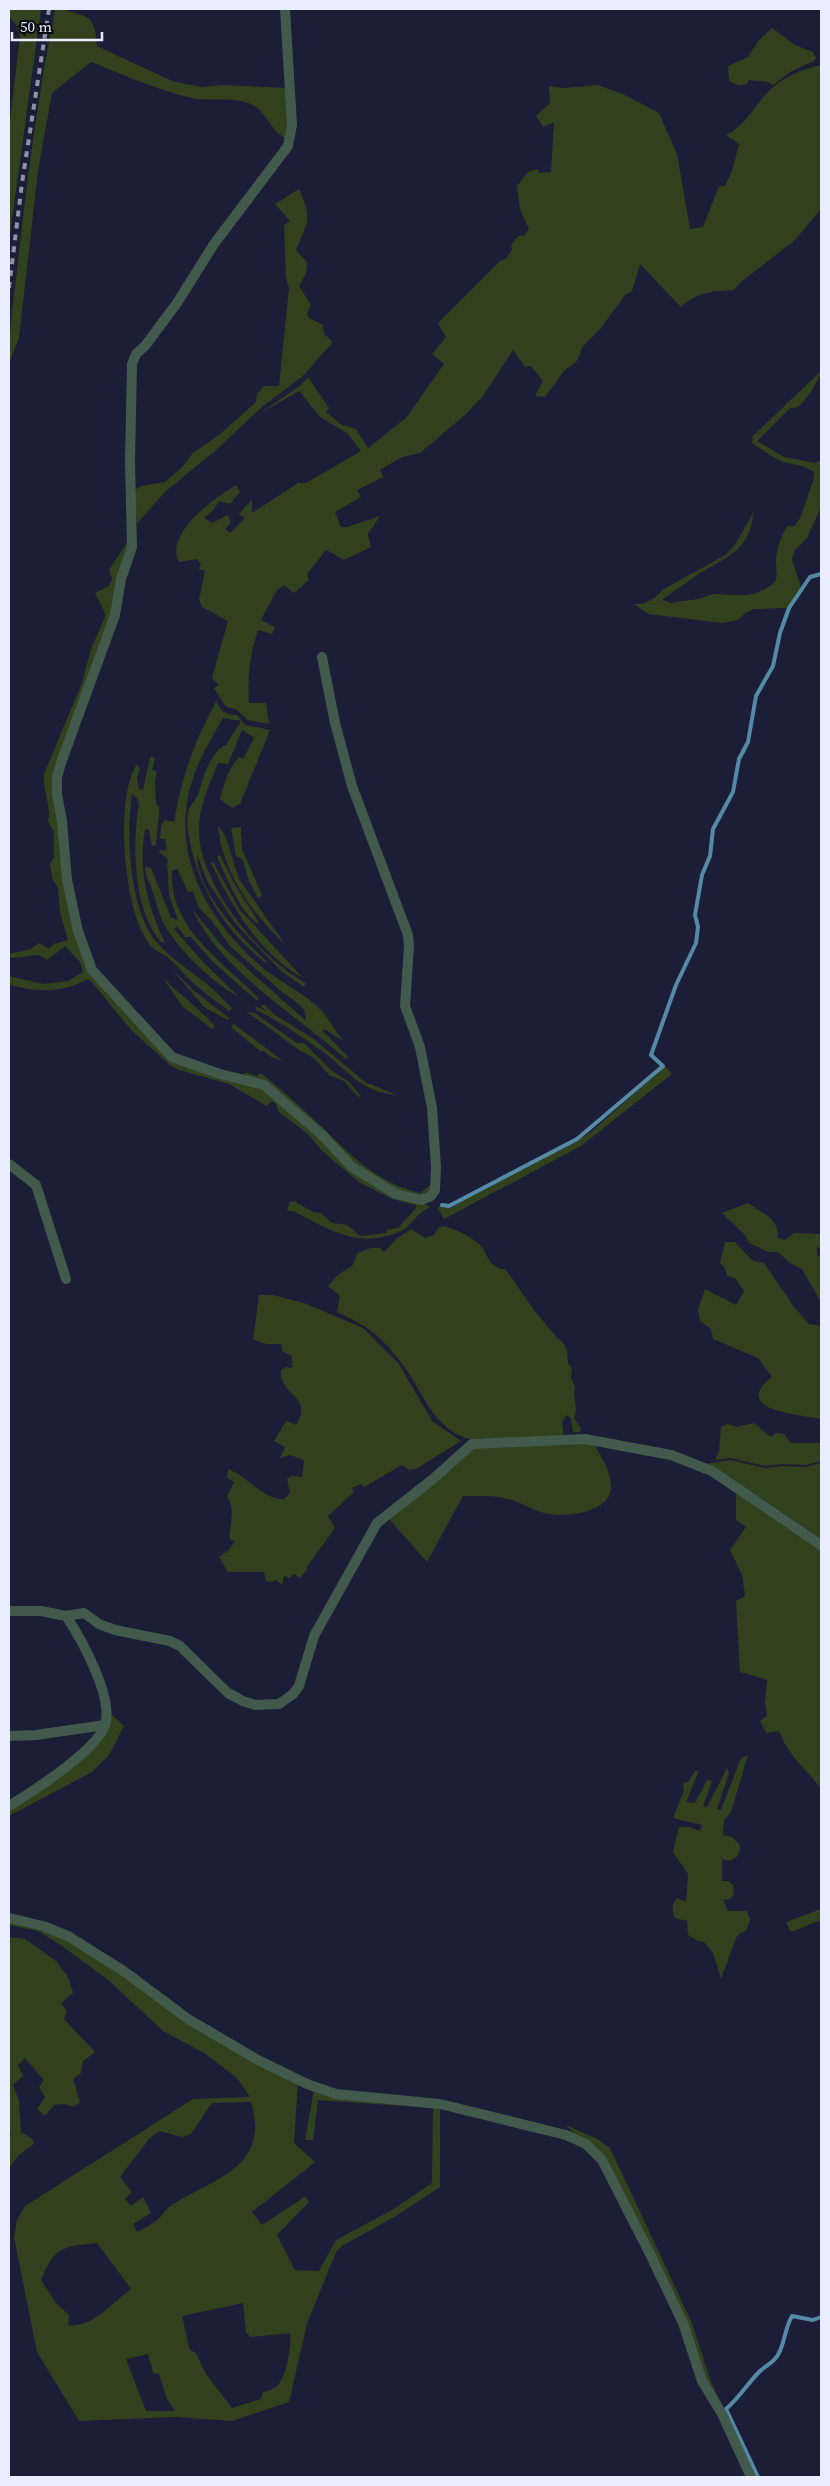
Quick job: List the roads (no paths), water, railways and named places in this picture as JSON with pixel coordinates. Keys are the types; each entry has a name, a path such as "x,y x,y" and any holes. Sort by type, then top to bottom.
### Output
{"street":[{"path":"285,9 292,125 288,146 214,244 177,302 145,346 136,354 132,364 130,461 132,547 120,579 115,615 62,760 57,777 57,794 62,821 70,902 78,931 92,970 123,1005 172,1057 220,1074 264,1085 322,1136 352,1167 396,1194 421,1200 431,1196 435,1190 435,1137 420,1047 406,1006 408,935 352,786 335,723 322,656"},
{"path":"9,1164 36,1186 66,1280"},
{"path":"9,1611 41,1611 66,1616 84,1613 99,1624 115,1630 170,1640 196,1660 228,1694 255,1705 278,1704 293,1694 299,1686 314,1636 377,1524 433,1479 472,1444 585,1439 677,1457 712,1471 821,1545"},
{"path":"9,1806 37,1788 92,1744 105,1725 106,1714 100,1683 85,1648 66,1616"},
{"path":"9,1736 36,1735 105,1725"},
{"path":"9,1918 43,1926 68,1936 125,1972 188,2019 258,2060 306,2084 336,2094 440,2104 566,2135 586,2144 602,2160 650,2254 683,2323 702,2381 722,2414 751,2477"}],"waterway":[{"path":"442,1205 449,1206 577,1139 663,1066 651,1055 676,985 696,943 698,927 695,915 702,875 710,856 713,829 733,792 739,759 748,742 756,696 773,666 780,633 789,608 810,577 821,574"},
{"path":"758,2477 726,2409 760,2371 777,2356 792,2316 813,2320 821,2317"}],"railway":[{"path":"9,288 22,183 49,9"}]}
